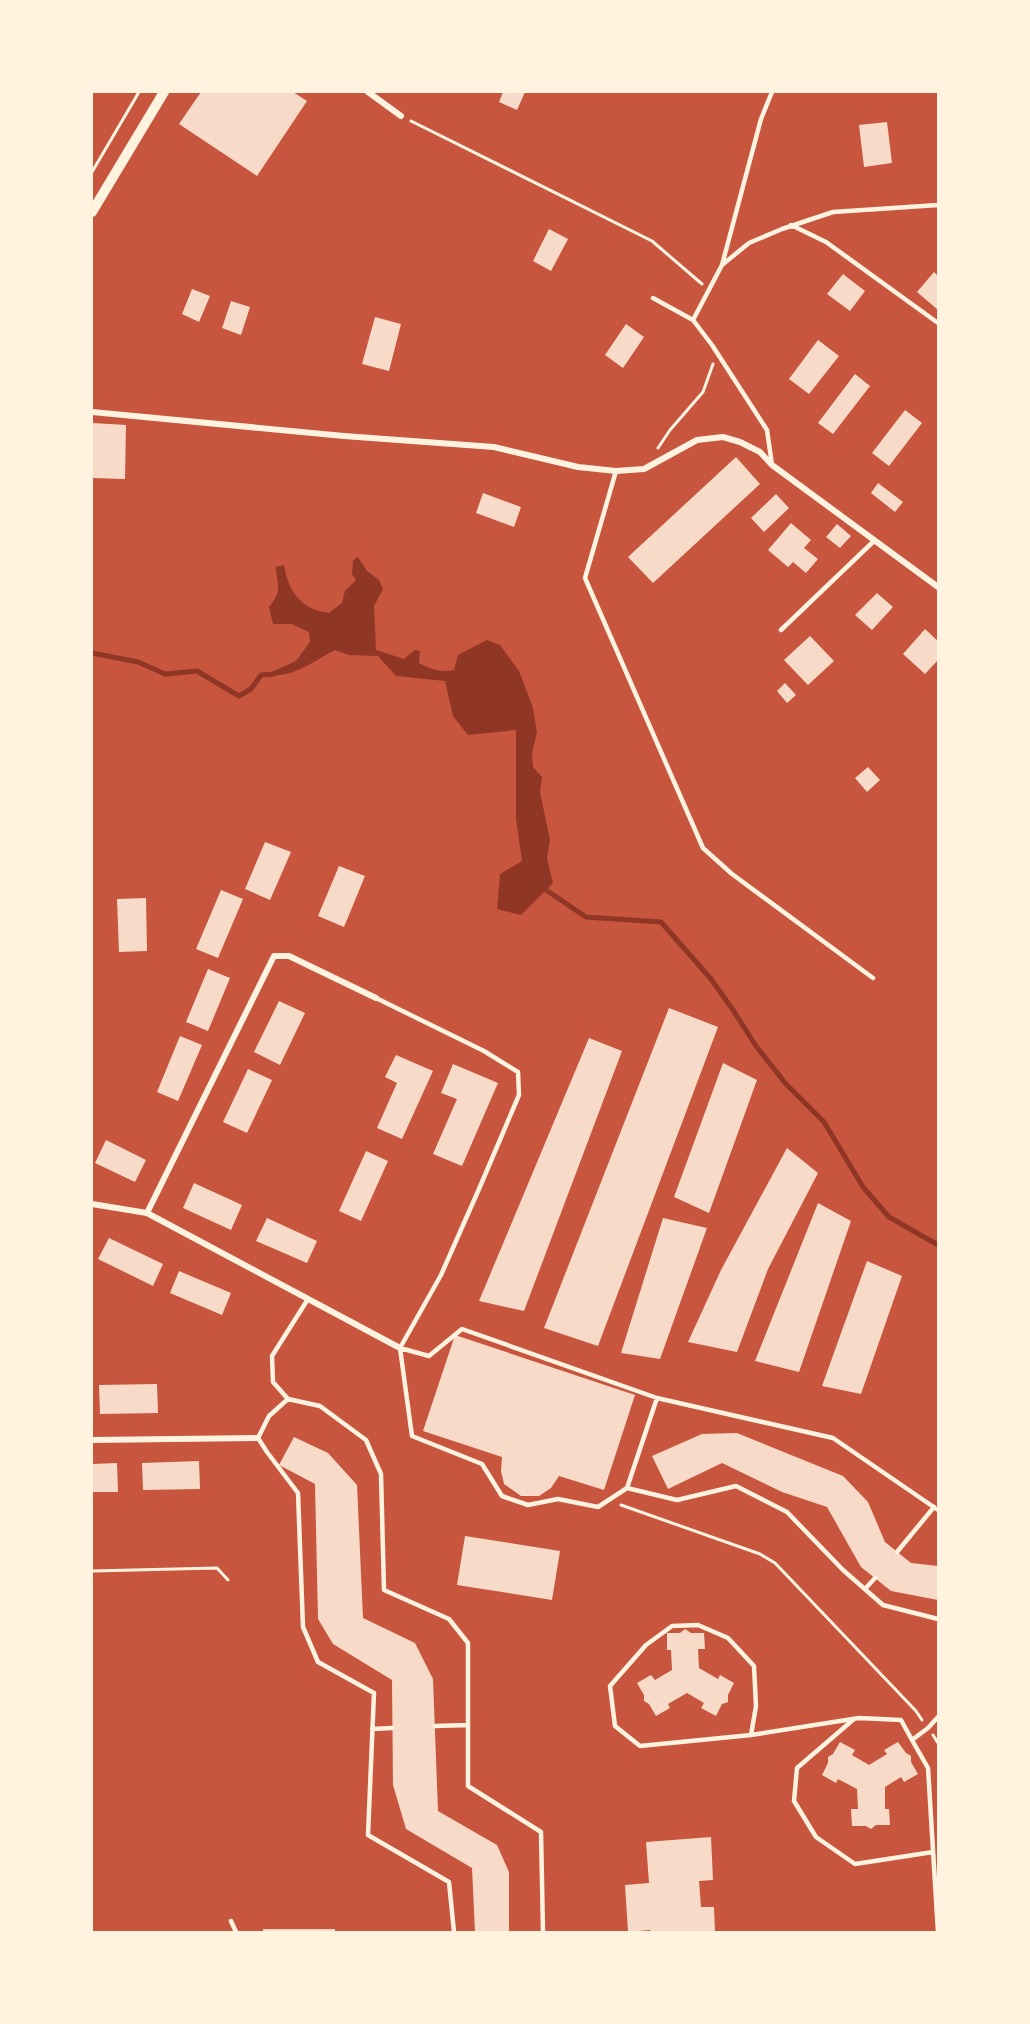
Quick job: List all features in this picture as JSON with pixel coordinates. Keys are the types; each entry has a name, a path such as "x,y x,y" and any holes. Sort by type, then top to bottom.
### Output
{"street":[{"path":"92,212 164,92"},
{"path":"368,92 401,116"},
{"path":"92,412 344,436 494,447 578,467 616,471 644,469 697,440 723,437 760,452 772,465 939,587"},
{"path":"147,1213 274,956 289,956 376,998"},
{"path":"92,1204 147,1213 400,1348"},
{"path":"92,1440 258,1438"}],"lane":[{"path":"693,320 722,265 761,118 772,92"},
{"path":"722,265 749,243 791,225 833,212 939,205"},
{"path":"791,225 826,242 939,323"},
{"path":"653,297 693,320 717,353 767,430 772,465"},
{"path":"616,471 585,578 703,848 732,873 873,978"},
{"path":"781,630 875,540"},
{"path":"376,998 484,1051 518,1072 519,1095 479,1189 441,1275 400,1348 412,1436 482,1464 502,1496 528,1505 558,1499 598,1507 627,1488 657,1398"},
{"path":"308,1299 272,1356 273,1382 288,1399 320,1406 366,1440 381,1474 384,1590 449,1619 468,1643 468,1786 541,1832 543,1932"},
{"path":"400,1348 429,1356 462,1329 657,1398 833,1438 936,1508 897,1552"},
{"path":"288,1399 269,1416 258,1438 298,1493 303,1627 318,1662 374,1692 368,1835 449,1882 454,1932"},
{"path":"627,1488 677,1500 736,1486 787,1512 843,1570 884,1605 939,1619"},
{"path":"865,1589 875,1578"},
{"path":"751,1735 756,1706 754,1666 728,1638 698,1625 672,1626 646,1645 610,1686 615,1726 640,1746 751,1735 854,1719 901,1720 928,1768 938,1930"},
{"path":"912,1740 939,1717"},
{"path":"854,1719 797,1768 794,1801 816,1837 855,1864 933,1852"},
{"path":"435,1726 468,1725"},
{"path":"372,1729 393,1728"},
{"path":"231,1922 236,1932"}],"path":[{"path":"92,172 139,92"},
{"path":"401,116 652,241 709,290"},
{"path":"657,450 670,430 703,392 717,353"},
{"path":"633,1510 760,1554 775,1563 916,1711"},
{"path":"92,1571 217,1568 228,1580"}],"shaded area":[{"path":"358,557 367,571 379,580 383,589 374,606 376,650 404,659 415,650 420,651 419,663 436,670 449,671 454,670 458,655 487,640 500,645 519,671 533,708 537,732 532,753 533,767 542,777 540,792 550,840 547,858 553,883 521,915 497,909 500,874 522,861 516,819 516,730 468,735 453,716 445,681 396,676 378,656 349,655 335,650 294,672 267,674 296,661 310,642 309,632 292,624 273,624 269,607 278,592 276,567 284,565 289,584 298,598 311,608 329,613 342,603 345,591 356,580 352,574 353,560"}],"building":[{"path":"201,92 293,92 307,101 257,176 179,124"},
{"path":"503,92 525,92 517,110 499,102"},
{"path":"887,122 892,163 864,167 859,125"},
{"path":"549,229 568,239 551,271 533,261"},
{"path":"934,272 938,276 938,310 917,292"},
{"path":"843,274 865,291 850,311 827,294"},
{"path":"192,289 210,296 199,322 182,314"},
{"path":"231,301 250,307 241,335 222,328"},
{"path":"375,317 401,324 389,371 362,364"},
{"path":"626,324 644,337 623,368 605,355"},
{"path":"818,340 839,356 809,394 789,379"},
{"path":"855,374 870,386 833,434 818,423"},
{"path":"905,410 922,423 889,466 872,453"},
{"path":"92,423 126,425 125,479 92,478"},
{"path":"736,457 760,484 653,583 628,557"},
{"path":"878,483 903,502 895,512 871,493"},
{"path":"483,493 521,507 514,527 476,513"},
{"path":"776,494 789,508 764,532 751,518"},
{"path":"791,523 811,540 804,548 818,559 806,573 793,562 788,567 768,550"},
{"path":"837,524 851,536 840,548 826,537"},
{"path":"877,593 893,607 872,630 855,615"},
{"path":"925,629 938,641 938,660 925,674 903,654"},
{"path":"810,636 834,661 808,685 784,660"},
{"path":"785,683 796,695 787,703 777,691"},
{"path":"868,767 880,780 867,792 855,778"},
{"path":"265,842 291,852 270,900 245,889"},
{"path":"339,866 365,876 344,927 318,916"},
{"path":"221,890 243,899 218,958 196,949"},
{"path":"146,898 147,951 119,952 117,899"},
{"path":"208,969 230,978 208,1031 186,1022"},
{"path":"279,1001 305,1013 280,1065 254,1052"},
{"path":"669,1008 718,1027 598,1346 544,1328"},
{"path":"180,1036 202,1045 178,1101 157,1092"},
{"path":"589,1038 622,1051 524,1311 479,1301"},
{"path":"396,1055 433,1071 402,1139 377,1128 397,1083 385,1077"},
{"path":"723,1063 757,1080 709,1213 674,1197"},
{"path":"453,1064 498,1083 462,1166 433,1154 457,1099 441,1093"},
{"path":"248,1069 272,1080 247,1133 223,1122"},
{"path":"106,1140 146,1160 135,1182 95,1163"},
{"path":"787,1148 818,1173 768,1269 737,1352 688,1342 721,1270"},
{"path":"366,1151 388,1161 361,1221 339,1211"},
{"path":"194,1183 242,1205 231,1230 183,1208"},
{"path":"818,1203 851,1221 799,1372 755,1361"},
{"path":"267,1218 317,1241 307,1263 256,1241"},
{"path":"663,1218 707,1228 660,1359 621,1353"},
{"path":"109,1238 163,1264 153,1286 98,1259"},
{"path":"867,1261 902,1276 861,1394 822,1386"},
{"path":"179,1271 231,1293 222,1315 170,1293"},
{"path":"455,1335 635,1395 604,1490 559,1476 551,1488 539,1496 521,1496 504,1484 501,1471 502,1457 423,1431"},
{"path":"157,1384 158,1413 100,1414 99,1385"},
{"path":"737,1433 843,1476 868,1502 885,1542 911,1563 938,1566 938,1600 891,1591 861,1567 827,1507 782,1492 722,1463 668,1489 652,1456 702,1434"},
{"path":"294,1437 328,1453 357,1485 363,1618 415,1643 433,1679 438,1811 497,1845 509,1872 509,1932 475,1932 472,1868 406,1829 393,1785 392,1680 333,1644 318,1619 315,1484 279,1465"},
{"path":"199,1461 200,1489 143,1490 142,1463"},
{"path":"117,1463 118,1492 92,1492 92,1464"},
{"path":"465,1536 560,1551 552,1600 457,1585"},
{"path":"685,1629 691,1633 704,1633 705,1649 698,1649 699,1668 718,1679 720,1675 734,1683 728,1695 728,1702 722,1704 716,1716 701,1708 704,1703 687,1693 668,1704 670,1708 656,1716 649,1704 644,1701 644,1695 637,1683 651,1675 655,1680 672,1670 671,1650 667,1650 667,1633 680,1633"},
{"path":"840,1742 855,1750 852,1755 869,1765 887,1754 884,1750 898,1742 911,1756 911,1762 918,1774 904,1782 901,1777 885,1787 885,1809 889,1809 890,1825 876,1825 871,1829 866,1826 852,1826 851,1809 858,1809 857,1789 838,1779 836,1783 822,1775 828,1763 828,1757 833,1754"},
{"path":"711,1837 713,1880 699,1881 701,1907 714,1907 715,1932 650,1932 650,1930 628,1932 625,1885 649,1883 646,1842"},
{"path":"263,1929 335,1929 335,1932 263,1932"}],"waterway":[{"path":"92,653 138,662 165,674 197,671 239,696 251,689 261,675 274,674"},
{"path":"545,885 546,890 586,917 661,922 711,979 756,1046 786,1084 824,1122 863,1187 889,1217 938,1245"}]}
